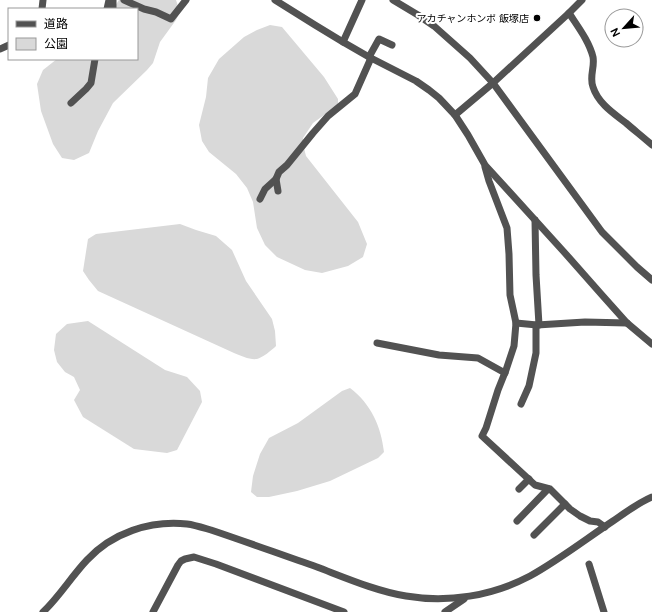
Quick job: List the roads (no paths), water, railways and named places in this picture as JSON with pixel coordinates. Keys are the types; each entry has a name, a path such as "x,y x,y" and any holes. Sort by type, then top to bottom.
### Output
{"street":[{"path":"124,0 171,19 186,0"},
{"path":"275,0 343,42 416,81 434,94 455,115 485,165 627,323 652,344"},
{"path":"343,42 362,0"},
{"path":"393,0 434,26 470,58 493,83 602,232 636,267 652,280"},
{"path":"455,115 493,83 582,0"},
{"path":"569,13 586,40 593,56 591,77 592,87 601,102 652,145"},
{"path":"260,199 265,189 276,179 279,172 287,165 328,116 355,94 379,39 392,45"},
{"path":"71,103 92,83 96,60"},
{"path":"485,165 489,181 507,228 510,295 516,323 514,346 482,436 535,485 550,489 580,516 590,521 598,522 604,527"},
{"path":"276,179 278,191"},
{"path":"521,404 529,386 536,353 537,325 535,220"},
{"path":"516,323 537,325 585,322 627,323"},
{"path":"644,337 652,335"},
{"path":"378,343 439,355 478,358 505,373"},
{"path":"519,489 529,479"},
{"path":"517,521 548,489"},
{"path":"43,612 87,560 107,543 136,529 156,524 188,524 211,530 384,591 406,596 433,599 466,597 510,585 556,560 634,507 652,497"},
{"path":"534,535 565,504"},
{"path":"154,612 178,564 190,557 216,564 344,612"},
{"path":"589,564 604,612"},
{"path":"445,612 466,597"}],"place":[{"name":"アカチャンホンポ 飯塚店","path":"537,18"}]}
